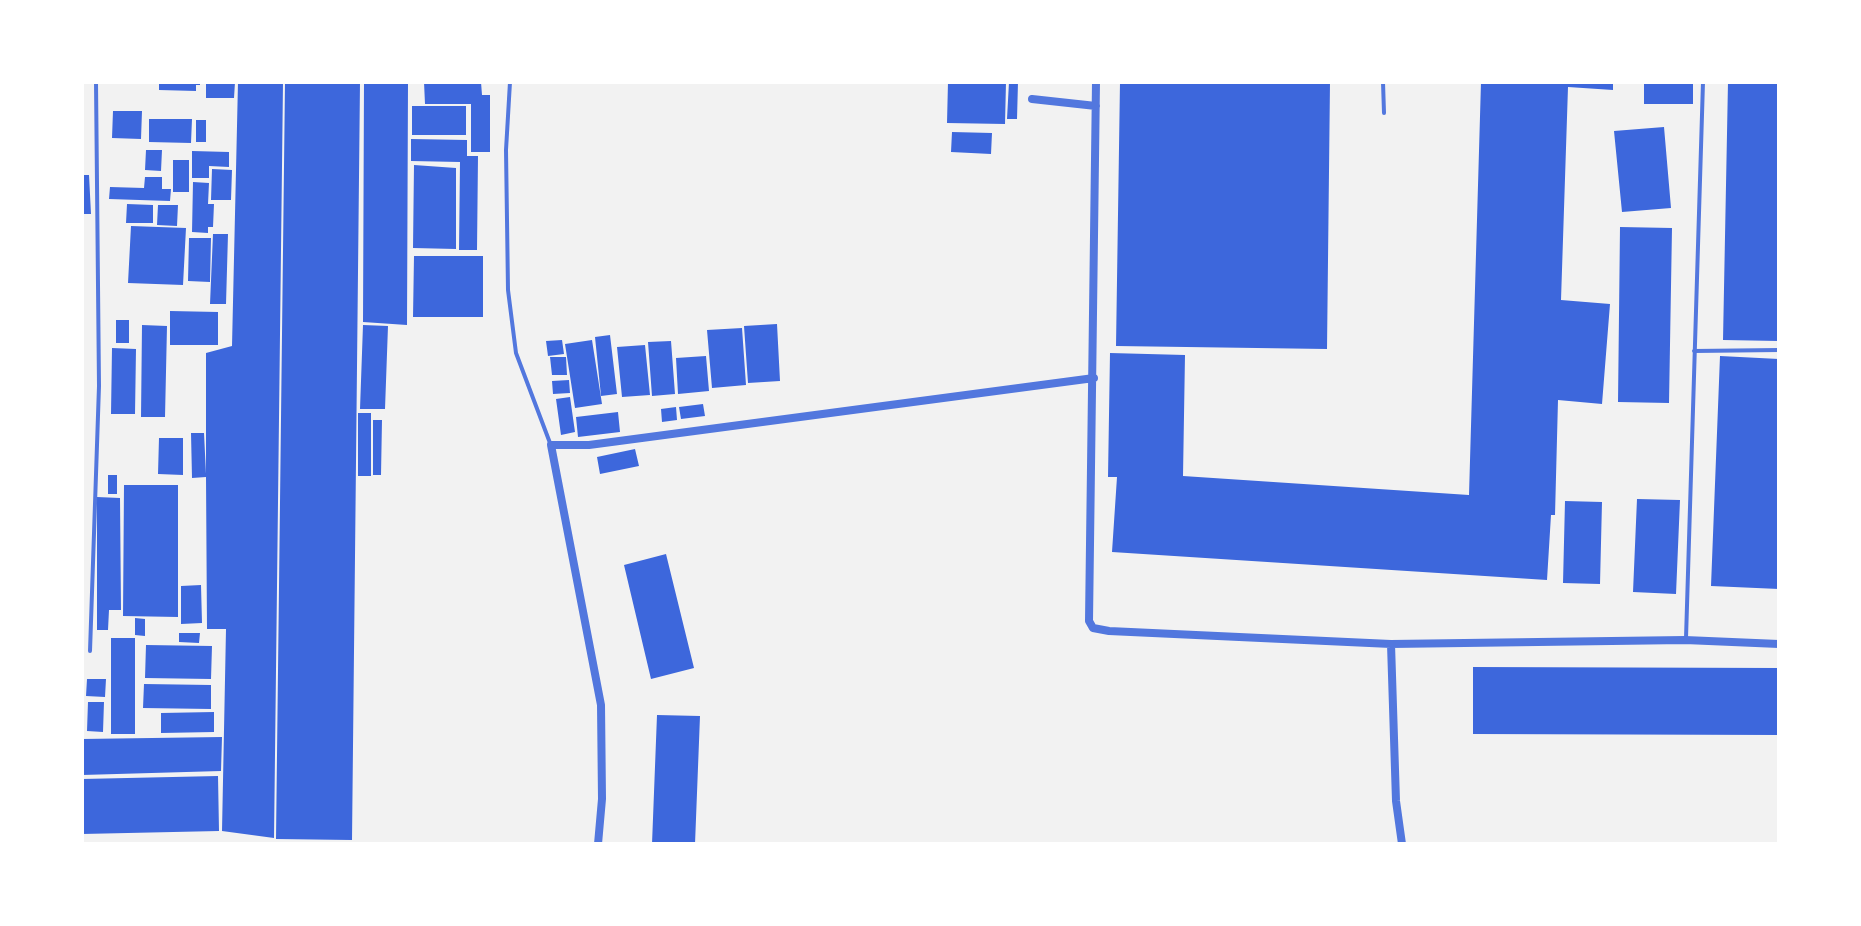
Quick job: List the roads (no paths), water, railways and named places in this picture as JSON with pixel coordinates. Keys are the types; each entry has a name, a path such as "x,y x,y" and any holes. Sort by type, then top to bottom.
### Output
{"street":[{"path":"1096,82 1089,621 1093,628 1391,644 1685,640 1779,644"},
{"path":"1032,99 1096,106"},
{"path":"598,844 602,799 601,705 583,593 551,445 589,445 1094,378"},
{"path":"1391,644 1396,801 1402,844"}],"lane":[{"path":"90,651 99,386 96,82"},
{"path":"510,82 506,150 508,290 516,353 551,445"},
{"path":"1383,82 1384,113"},
{"path":"1685,640 1703,82"},
{"path":"1694,351 1779,350"}]}
